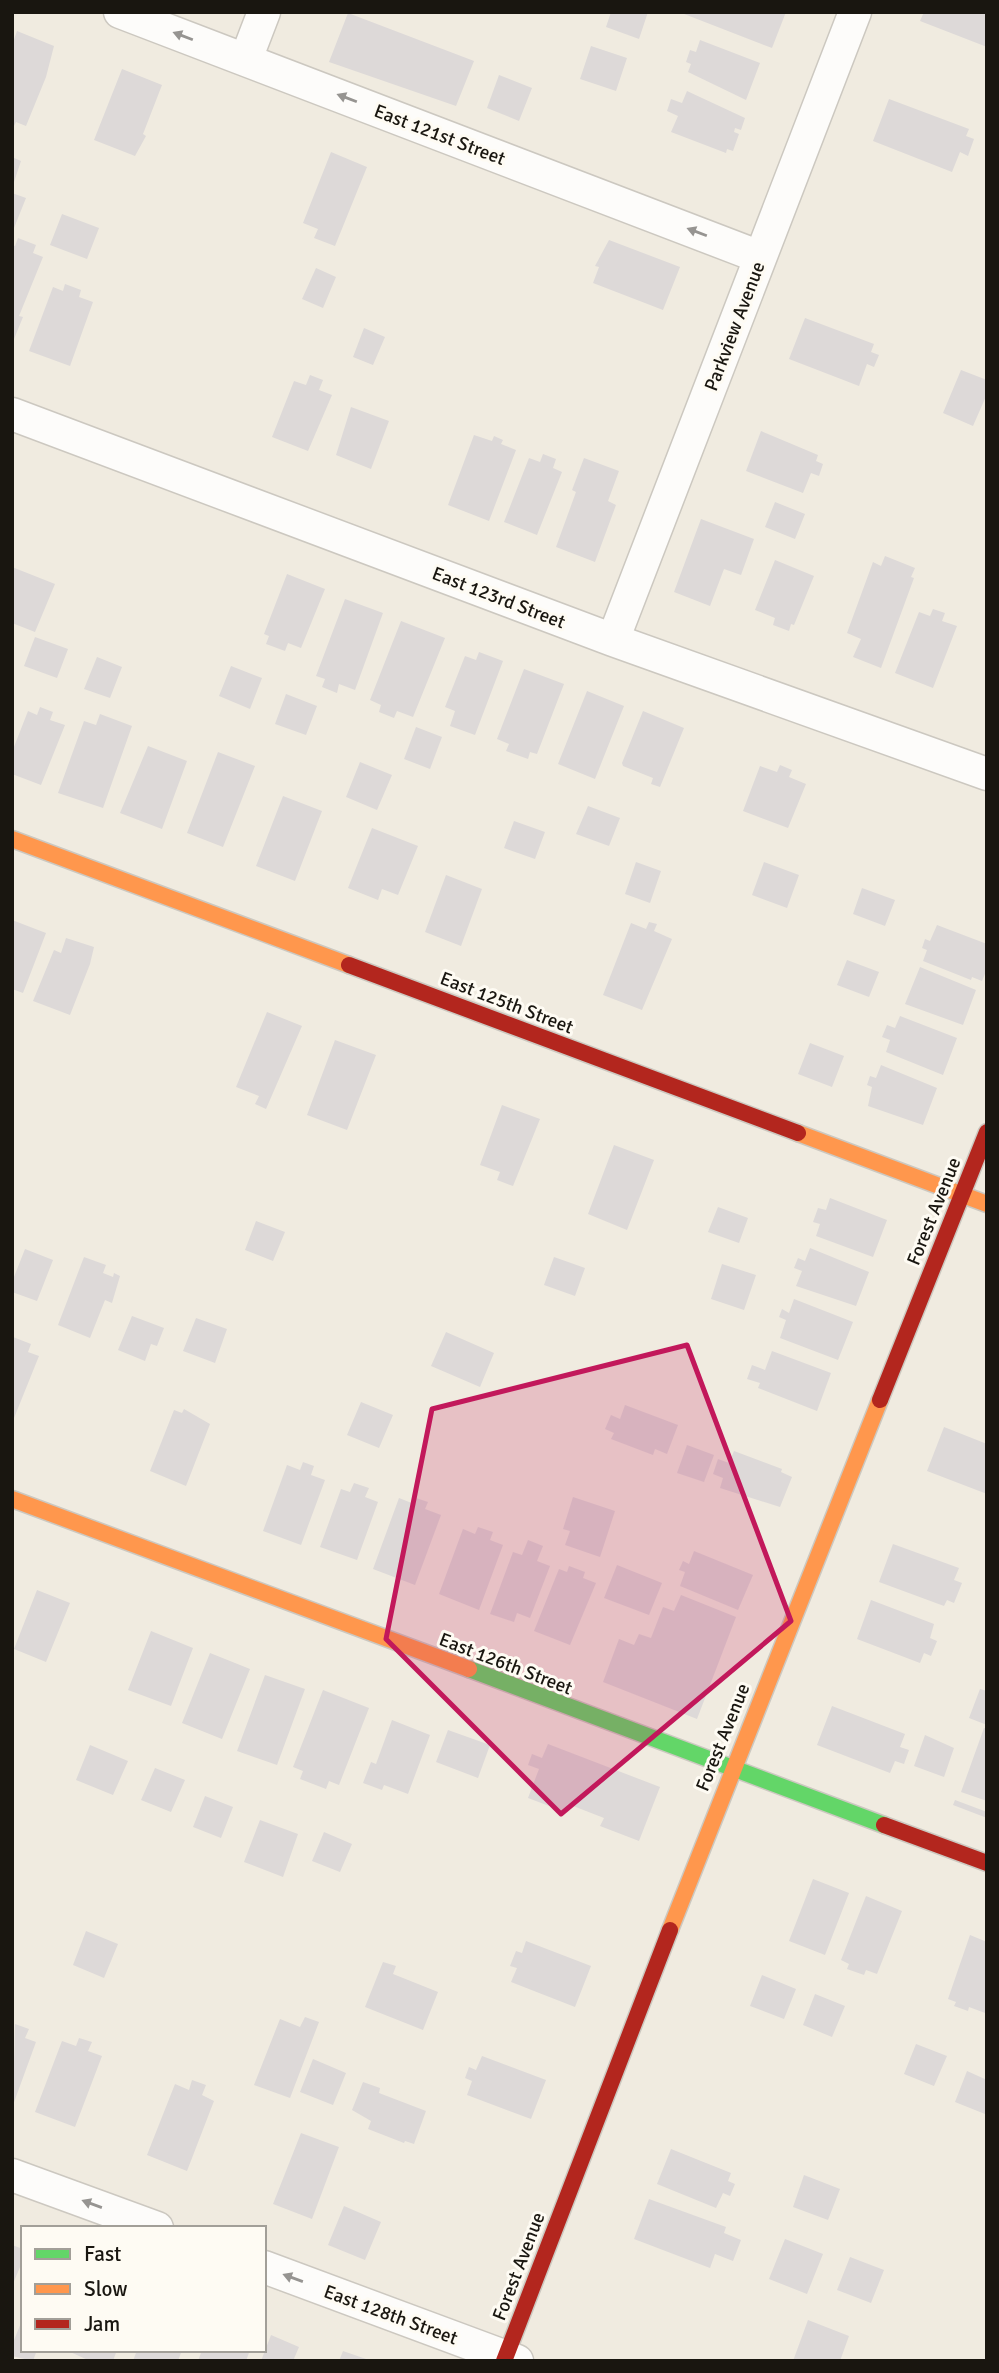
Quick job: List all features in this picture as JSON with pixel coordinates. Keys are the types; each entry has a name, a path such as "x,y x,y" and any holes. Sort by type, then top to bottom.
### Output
{"street":[{"name":"East 121st Street","path":"120,12 760,257"},
{"path":"246,59 264,12"},
{"name":"Parkview Avenue","path":"613,640 855,12"},
{"name":"East 123rd Street","path":"12,414 613,640 987,774"},
{"name":"East 125th Street","path":"12,839 987,1204"},
{"name":"Forest Avenue","path":"509,2359 731,1770 987,1132"},
{"name":"East 126th Street","path":"12,1499 731,1770 987,1863"},
{"path":"12,2175 151,2226"},
{"name":"East 128th Street","path":"266,2268 509,2359"}],"highlighted area":[{"path":"687,1345 791,1621 561,1814 386,1639 432,1409"}],"building":[{"path":"611,12 648,12 639,39 606,27"},
{"path":"679,12 786,12 772,48"},
{"path":"924,12 987,12 987,47 920,21"},
{"path":"348,13 474,61 456,106 329,62"},
{"path":"17,31 54,46 46,77 26,126 16,122 12,130 12,45"},
{"path":"700,40 760,63 746,100 688,72 691,64 686,62 690,50 696,52"},
{"path":"591,46 627,58 616,91 580,79"},
{"path":"122,69 162,85 143,134 146,136 135,156 94,140"},
{"path":"499,75 532,88 519,121 487,108"},
{"path":"687,91 745,118 741,130 735,128 734,132 739,134 733,151 727,149 726,153 671,132 678,116 667,111 671,99 682,103"},
{"path":"889,99 969,129 966,136 974,139 968,156 960,152 952,172 873,141"},
{"path":"331,152 367,167 335,246 314,238 318,229 303,223"},
{"path":"12,157 21,161 13,185 12,185"},
{"path":"12,193 26,198 12,233"},
{"path":"62,214 99,228 87,259 50,245"},
{"path":"18,238 36,245 33,253 43,257 19,316 23,317 12,344 12,245 15,246"},
{"path":"609,240 680,267 663,310 593,283 599,267 595,266"},
{"path":"316,268 336,277 323,308 302,299"},
{"path":"65,284 81,290 79,297 93,302 70,366 29,351 53,287 63,291"},
{"path":"805,318 874,344 871,352 879,355 874,367 867,364 859,386 789,359"},
{"path":"364,328 385,337 373,365 353,357"},
{"path":"961,370 987,380 987,394 973,426 943,413"},
{"path":"310,375 323,380 319,390 332,395 308,451 272,437 294,381 306,385"},
{"path":"351,407 389,421 371,469 336,455"},
{"path":"761,431 818,455 816,461 823,464 819,476 811,473 803,493 746,471"},
{"path":"474,435 492,441 494,436 503,440 501,444 516,450 489,521 448,505"},
{"path":"543,454 556,459 553,468 562,472 537,535 504,522 529,458 540,462"},
{"path":"584,458 619,471 608,501 616,505 595,562 556,547 576,492 572,490"},
{"path":"775,502 805,514 795,539 765,527"},
{"path":"701,519 754,539 741,575 724,569 710,606 674,592"},
{"path":"885,556 915,568 911,577 914,578 881,668 853,657 861,639 847,633 873,562 881,566"},
{"path":"775,560 814,576 789,631 773,625 775,618 755,610"},
{"path":"12,567 55,584 35,632 12,623"},
{"path":"287,574 325,589 301,648 288,643 285,651 266,644 269,636 264,634"},
{"path":"345,599 383,613 355,690 339,684 337,693 322,687 325,679 316,676"},
{"path":"933,609 945,613 942,621 957,626 933,688 895,673 919,612 930,616"},
{"path":"401,621 445,638 413,717 397,711 394,718 379,712 381,705 370,700"},
{"path":"35,637 68,649 57,678 24,666"},
{"path":"479,652 503,661 475,735 450,726 455,711 445,707 465,656 476,660"},
{"path":"97,657 122,667 110,698 84,689"},
{"path":"231,666 262,678 250,709 219,696"},
{"path":"524,669 564,684 537,754 530,752 528,759 506,751 509,744 497,739"},
{"path":"587,691 624,706 595,779 558,764"},
{"path":"286,694 317,706 306,735 275,724"},
{"path":"40,707 53,712 50,720 65,725 41,785 12,774 12,752 28,711 37,715"},
{"path":"643,711 684,728 660,787 651,784 653,778 623,766 622,763"},
{"path":"100,714 132,726 103,808 58,793 84,721 96,725"},
{"path":"416,727 442,737 430,769 404,759"},
{"path":"148,746 187,761 162,829 120,813"},
{"path":"218,752 255,766 223,847 187,833"},
{"path":"360,762 392,775 377,810 346,797"},
{"path":"780,765 792,770 789,777 806,784 788,828 743,811 760,766 777,772"},
{"path":"283,796 322,811 295,881 256,866"},
{"path":"588,806 620,818 609,846 576,834"},
{"path":"514,821 545,832 535,859 504,848"},
{"path":"372,828 418,846 398,895 382,889 378,900 348,888"},
{"path":"636,862 661,871 650,903 625,894"},
{"path":"764,862 799,875 787,908 752,895"},
{"path":"446,875 482,889 461,946 425,932"},
{"path":"862,888 895,900 885,926 853,914"},
{"path":"12,920 46,933 23,993 12,989"},
{"path":"649,922 657,924 654,931 672,939 642,1010 603,995 631,923 646,929"},
{"path":"937,925 987,944 987,969 982,981 972,977 971,980 923,961 927,950 922,948 925,939 930,941"},
{"path":"66,938 94,947 70,1015 33,1001 54,950 61,953"},
{"path":"847,960 879,972 869,997 837,985"},
{"path":"920,967 976,990 963,1025 905,1004"},
{"path":"267,1012 302,1026 266,1109 255,1104 259,1096 236,1087"},
{"path":"900,1016 957,1038 943,1075 886,1052 890,1040 882,1037 887,1025 895,1028"},
{"path":"335,1040 376,1055 347,1130 307,1115"},
{"path":"810,1043 844,1056 832,1087 798,1074"},
{"path":"881,1065 937,1088 923,1125 868,1106 872,1087 867,1085 870,1076 876,1078"},
{"path":"502,1105 540,1119 513,1186 497,1180 500,1172 480,1165"},
{"path":"614,1145 654,1160 627,1230 588,1214"},
{"path":"830,1198 887,1220 873,1257 816,1236 820,1224 813,1222 818,1208 826,1210"},
{"path":"718,1207 748,1218 739,1243 708,1232"},
{"path":"256,1221 285,1232 273,1261 245,1250"},
{"path":"810,1248 869,1272 856,1306 796,1286 802,1271 794,1268 798,1258 805,1261"},
{"path":"25,1249 53,1260 37,1301 12,1292 12,1282"},
{"path":"84,1257 106,1265 103,1273 113,1277 114,1273 120,1276 112,1303 105,1300 90,1338 58,1325"},
{"path":"554,1257 585,1268 575,1296 544,1285"},
{"path":"722,1264 756,1275 744,1310 711,1299"},
{"path":"794,1299 853,1322 838,1360 780,1338 786,1320 779,1317 782,1309 789,1313"},
{"path":"132,1316 164,1328 157,1346 151,1344 145,1361 118,1350"},
{"path":"196,1318 227,1329 215,1363 183,1351"},
{"path":"446,1332 494,1353 480,1387 431,1366"},
{"path":"13,1337 31,1344 28,1352 39,1356 12,1423"},
{"path":"772,1351 831,1373 817,1411 758,1388 760,1383 747,1379 752,1365 765,1370"},
{"path":"361,1402 393,1415 379,1448 347,1435"},
{"path":"625,1405 678,1425 667,1454 655,1449 653,1455 611,1439 614,1433 605,1429 611,1415 620,1419"},
{"path":"184,1409 210,1424 186,1486 150,1471 174,1410 182,1413"},
{"path":"944,1427 987,1444 987,1494 927,1471"},
{"path":"687,1445 714,1455 704,1482 677,1473"},
{"path":"734,1451 782,1469 781,1472 792,1477 780,1507 720,1488 723,1478 713,1474 718,1459 729,1463"},
{"path":"303,1462 314,1466 311,1475 325,1480 301,1545 263,1531 287,1465 300,1470"},
{"path":"354,1483 369,1488 365,1497 378,1502 357,1560 320,1547 341,1489 350,1492"},
{"path":"573,1497 615,1511 600,1557 565,1545 570,1531 563,1529"},
{"path":"399,1498 414,1504 416,1498 428,1502 425,1509 441,1515 415,1585 373,1569"},
{"path":"478,1527 493,1532 490,1540 503,1545 479,1610 439,1594 463,1529 475,1534"},
{"path":"528,1540 543,1546 537,1561 550,1566 530,1618 517,1613 514,1622 490,1614 513,1552 522,1555"},
{"path":"893,1544 959,1568 954,1580 962,1583 954,1603 947,1600 944,1606 879,1582"},
{"path":"694,1551 753,1575 738,1610 680,1586 685,1572 679,1570 683,1561 689,1564"},
{"path":"617,1565 662,1583 649,1615 604,1598"},
{"path":"569,1566 585,1572 583,1578 596,1583 570,1645 534,1631 559,1569 567,1572"},
{"path":"37,1590 70,1603 46,1662 14,1649"},
{"path":"681,1595 736,1617 697,1719 603,1682 619,1639 634,1645 639,1634 651,1638 663,1607 674,1611"},
{"path":"871,1600 934,1624 930,1638 937,1641 931,1656 924,1653 920,1663 857,1639"},
{"path":"151,1631 193,1648 171,1706 128,1690"},
{"path":"210,1653 250,1669 222,1739 182,1723"},
{"path":"265,1675 305,1689 277,1765 237,1751"},
{"path":"980,1689 987,1691 987,1725 969,1718"},
{"path":"323,1690 369,1708 339,1785 329,1781 326,1789 300,1779 303,1771 293,1767"},
{"path":"832,1706 905,1734 900,1747 909,1750 904,1764 895,1761 890,1773 817,1745"},
{"path":"392,1720 430,1735 408,1794 384,1785 382,1790 363,1783 371,1762 376,1764"},
{"path":"984,1728 987,1729 987,1801 961,1792"},
{"path":"448,1730 490,1745 478,1778 436,1762"},
{"path":"925,1735 954,1748 944,1777 914,1766"},
{"path":"548,1744 660,1787 639,1841 600,1826 604,1818 568,1804 565,1812 528,1798 539,1769 528,1765 532,1754 542,1758"},
{"path":"90,1745 128,1761 113,1795 76,1780"},
{"path":"155,1768 185,1780 171,1812 141,1800"},
{"path":"205,1796 233,1807 221,1838 193,1827"},
{"path":"955,1800 987,1812 987,1818 953,1805"},
{"path":"260,1820 298,1834 283,1877 244,1862"},
{"path":"324,1832 352,1844 340,1872 312,1861"},
{"path":"813,1879 849,1893 825,1955 789,1941"},
{"path":"866,1896 902,1911 877,1974 866,1970 864,1975 847,1969 849,1964 841,1960"},
{"path":"86,1931 118,1944 104,1978 73,1965"},
{"path":"970,1935 987,1942 985,2013 969,2007 968,2011 954,2006 956,2002 948,1999"},
{"path":"526,1941 591,1966 575,2007 511,1982 517,1968 510,1966 516,1951 522,1953"},
{"path":"383,1962 396,1966 393,1974 438,1992 423,2030 365,2007"},
{"path":"762,1975 796,1989 784,2019 750,2006"},
{"path":"815,1994 845,2006 832,2037 803,2025"},
{"path":"305,2017 319,2022 290,2098 254,2085 280,2019 300,2027"},
{"path":"15,2024 29,2029 25,2038 36,2042 13,2105"},
{"path":"79,2038 92,2042 88,2051 102,2056 75,2127 35,2112 62,2041 76,2046"},
{"path":"916,2044 947,2056 934,2086 904,2074"},
{"path":"482,2056 546,2080 531,2119 467,2095 472,2081 465,2078 469,2067 476,2070"},
{"path":"313,2059 346,2073 333,2105 300,2092"},
{"path":"967,2071 987,2080 985,2114 955,2102"},
{"path":"192,2080 206,2085 202,2095 214,2101 187,2171 147,2155 175,2084 189,2090"},
{"path":"363,2082 380,2088 379,2093 426,2111 414,2144 404,2143 368,2129 371,2121 352,2110"},
{"path":"301,2133 339,2147 312,2219 273,2204"},
{"path":"671,2149 731,2173 728,2181 735,2184 730,2196 723,2193 716,2208 657,2184"},
{"path":"804,2175 840,2189 828,2220 793,2207"},
{"path":"649,2199 726,2227 724,2233 741,2240 733,2261 715,2254 710,2268 634,2239"},
{"path":"344,2206 381,2222 365,2260 328,2245"},
{"path":"785,2239 823,2254 807,2294 769,2279"},
{"path":"12,2245 21,2248 21,2265 12,2286"},
{"path":"850,2257 884,2270 871,2303 837,2290"},
{"path":"808,2320 849,2336 840,2361 793,2361"},
{"path":"21,2323 21,2352 36,2352 33,2361 12,2356 12,2345"},
{"path":"271,2335 299,2347 293,2361 261,2361"},
{"path":"343,2351 369,2360 369,2361 339,2361"},
{"path":"70,2352 116,2352 113,2361 90,2361"},
{"path":"136,2352 181,2352 178,2361 133,2361"},
{"path":"201,2352 249,2352 246,2361 198,2361"}],"traffic: fast":[{"path":"469,1669 884,1825"}],"traffic: slow":[{"path":"12,839 349,965"},
{"path":"798,1133 987,1204"},
{"path":"670,1930 880,1400"},
{"path":"12,1499 469,1669"}],"traffic: jam":[{"path":"349,965 798,1133"},
{"path":"880,1400 987,1132"},
{"path":"884,1825 987,1863"},
{"path":"504,2361 670,1930"}]}
